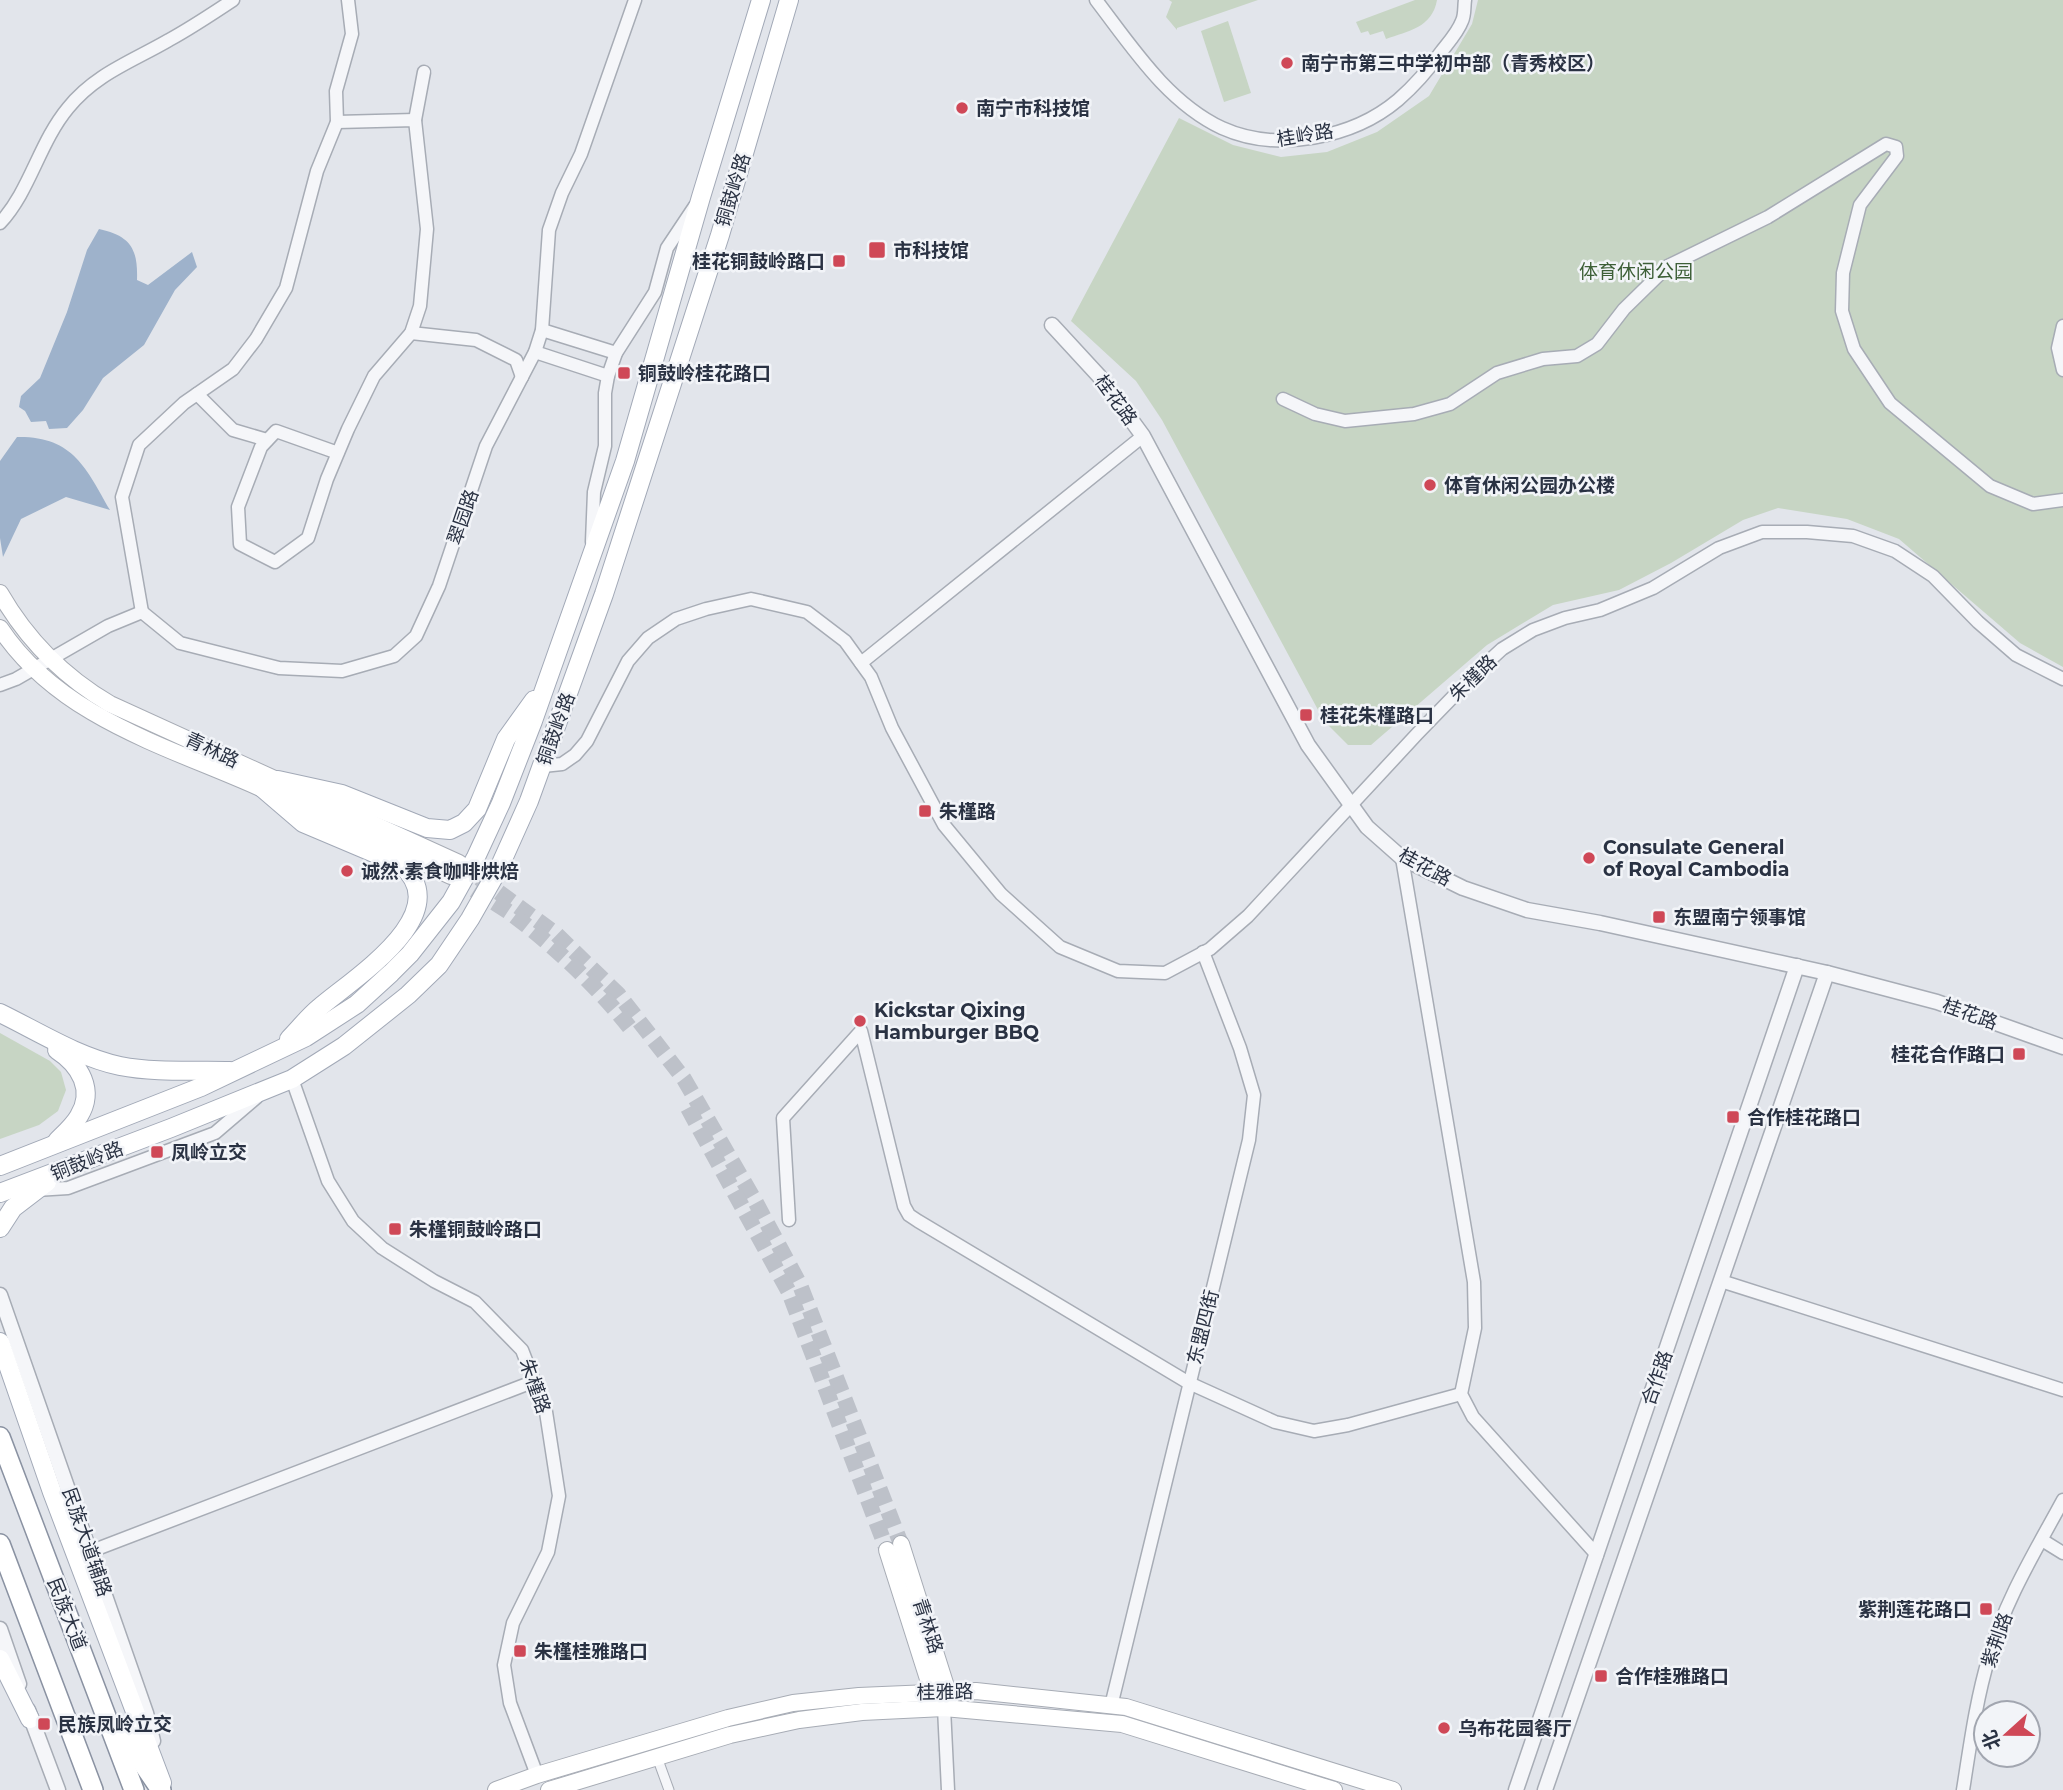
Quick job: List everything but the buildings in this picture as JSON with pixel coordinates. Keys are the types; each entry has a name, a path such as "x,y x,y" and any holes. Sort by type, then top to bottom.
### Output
{"highway":[{"name":"民族大道","path":"0,1437 134,1790"},
{"name":"民族大道","path":"0,1544 93,1790"},
{"path":"101,1704 164,1790"}],"main road":[{"name":"铜鼓岭路","path":"0,1166 188,1092 306,1037 357,1004 410,954 451,902 476,858 501,803 625,461 761,0"},
{"name":"铜鼓岭路","path":"2,1193 292,1079 375,1023 408,995 439,965 470,919 499,868 543,766 604,594 716,248 789,0"},
{"name":"青林路","path":"0,593 29,637 71,678 110,704 278,780 455,869 99,717 57,689 9,642 0,628"},
{"path":"278,780 342,794 435,831 458,827 477,809 506,739 546,683"},
{"path":"261,788 303,822 400,864 410,873 417,894 415,912 404,932 371,966 317,1009 279,1049"},
{"path":"0,1013 88,1056 114,1065 142,1069 233,1071"},
{"path":"0,1024 57,1050 69,1058 82,1074 85,1097 79,1117 54,1145"},
{"path":"1,1227 13,1208 62,1170"},
{"path":"0,1342 164,1790"},
{"name":"青林路","path":"894,1547 943,1701"},
{"path":"0,1659 30,1719"},
{"name":"桂雅路","path":"549,1790 730,1735 799,1720 943,1701 976,1691 1126,1707 1393,1790"},
{"name":"桂雅路","path":"496,1790 540,1783 728,1718 793,1703 859,1696 943,1701 1122,1724 1334,1790"}],"street":[{"path":"0,223 8,215 42,146 68,107 102,75 169,40 233,0"},
{"path":"0,685 16,679 108,626 142,612 122,497 139,445 184,403 233,369 256,339 286,288 317,171 337,122 336,91 352,34 348,0"},
{"name":"翠园路","path":"142,612 180,643 279,668 342,671 394,656 416,636 439,586 486,446 535,352 542,330 549,230 562,193 581,154 635,0"},
{"name":"桂岭路","path":"1096,0 1151,72 1188,107 1223,128 1265,141 1311,138 1357,125 1398,100 1433,63 1463,21 1465,0"},
{"path":"338,453 276,431 261,447 238,507 240,544 275,562 308,538 338,453 374,376 411,332 420,306 427,229 415,120 424,72"},
{"path":"337,122 415,120"},
{"path":"1283,399 1315,414 1345,422 1403,416 1450,404 1497,373 1543,359 1577,356 1597,344 1624,309 1668,266 1768,217 1886,144 1896,147 1897,156 1860,205 1843,273 1842,311 1854,349 1890,403 1990,486 2033,504 2063,500"},
{"path":"592,554 594,492 605,446 605,393 608,376 616,353 655,292 667,248 701,197"},
{"name":"桂花路","path":"1052,325 1099,376 1143,436 1308,745 1367,827 1402,858 1463,888 1527,910 1600,923 1827,973 1937,1002 2063,1048"},
{"path":"2063,326 2058,348 2063,370"},
{"path":"542,330 616,353"},
{"path":"411,332 476,340 516,360 522,377"},
{"path":"535,352 608,376"},
{"path":"197,394 233,430 267,440"},
{"path":"861,663 1143,436"},
{"name":"朱槿路","path":"543,766 562,764 575,755 587,741 628,661 648,638 676,619 751,599 807,612 845,640 871,677 892,728 944,825 1000,894 1060,947 1118,971 1165,973 1203,953 1248,916 1468,681 1503,649 1533,630 1565,618 1600,610 1653,588 1719,548 1762,532 1853,536 1895,551 1933,576 1978,622 2016,655 2063,679"},
{"path":"1402,858 1474,1282 1475,1328 1461,1394 1473,1417 1597,1555"},
{"name":"东盟四街","path":"1111,1706 1250,1140 1254,1095 1240,1048 1203,953"},
{"name":"合作路","path":"1516,1790 1797,966"},
{"path":"1545,1790 1827,973"},
{"path":"789,1220 783,1118 861,1031 904,1206 909,1215 1189,1383 1275,1422 1314,1430 1348,1425 1461,1394"},
{"name":"朱槿路","path":"292,1079 328,1181 353,1221 382,1248 434,1281 475,1302 523,1350 546,1412 559,1496 548,1552 513,1623 504,1665 510,1703 540,1783"},
{"path":"2,1193 68,1188 215,1133 265,1090"},
{"path":"1721,1281 2063,1390"},
{"name":"民族大道辅路","path":"0,1296 146,1713 164,1790"},
{"path":"89,1552 535,1381"},
{"name":"紫荆路","path":"1963,1790 1977,1706 1989,1656 2005,1613 2063,1500"},
{"path":"2042,1540 2063,1553"},
{"path":"0,1629 30,1719 58,1790"},
{"path":"943,1701 948,1790"},
{"path":"657,1757 669,1790"}],"green space":[{"path":"1169,0 1258,0 1177,30 1166,17 1172,2"},
{"path":"1415,0 1437,0 1430,17 1418,27 1386,39 1383,31 1370,35 1368,31 1361,33 1356,22"},
{"name":"体育休闲公园","path":"1478,0 2063,0 2063,667 2020,643 1899,539 1847,519 1778,508 1743,520 1619,590 1553,605 1487,645 1371,745 1348,745 1324,721 1162,420 1136,381 1071,321 1179,118 1233,145 1281,157 1327,152 1377,132 1429,96 1472,24"},
{"path":"1228,21 1251,93 1224,102 1201,31"},
{"path":"0,1033 50,1061 61,1072 66,1090 58,1111 39,1125 0,1139"}],"water":[{"path":"99,229 125,240 134,252 137,280 148,285 192,252 197,267 175,290 144,345 103,378 83,410 67,428 49,429 46,421 31,422 25,411 19,407 21,396 40,378 67,312 87,250"},
{"path":"17,437 52,442 76,457 110,510 66,497 21,519 3,557 0,538 0,461"}],"tunnel":[{"path":"460,864 556,934 618,994 684,1079 800,1285 901,1544"},
{"path":"454,877 509,912 543,939 576,968 634,1033"},
{"path":"688,1108 789,1292 887,1550"}],"place":[{"name":"南宁市第三中学初中部（青秀校区）","path":"1287,63"},
{"name":"南宁市科技馆","path":"962,108"},
{"name":"市科技馆","path":"877,250"},
{"name":"桂花铜鼓岭路口","path":"839,261"},
{"name":"铜鼓岭桂花路口","path":"624,373"},
{"name":"体育休闲公园办公楼","path":"1430,485"},
{"name":"桂花朱槿路口","path":"1306,715"},
{"name":"朱槿路","path":"925,811"},
{"name":"Consulate General of Royal Cambodia","path":"1589,858"},
{"name":"诚然·素食咖啡烘焙","path":"347,871"},
{"name":"东盟南宁领事馆","path":"1659,917"},
{"name":"Kickstar Qixing Hamburger BBQ","path":"860,1021"},
{"name":"桂花合作路口","path":"2019,1054"},
{"name":"合作桂花路口","path":"1733,1117"},
{"name":"凤岭立交","path":"157,1152"},
{"name":"朱槿铜鼓岭路口","path":"395,1229"},
{"name":"紫荆莲花路口","path":"1986,1609"},
{"name":"朱槿桂雅路口","path":"520,1651"},
{"name":"合作桂雅路口","path":"1601,1676"},
{"name":"民族凤岭立交","path":"44,1724"},
{"name":"乌布花园餐厅","path":"1444,1728"}]}
